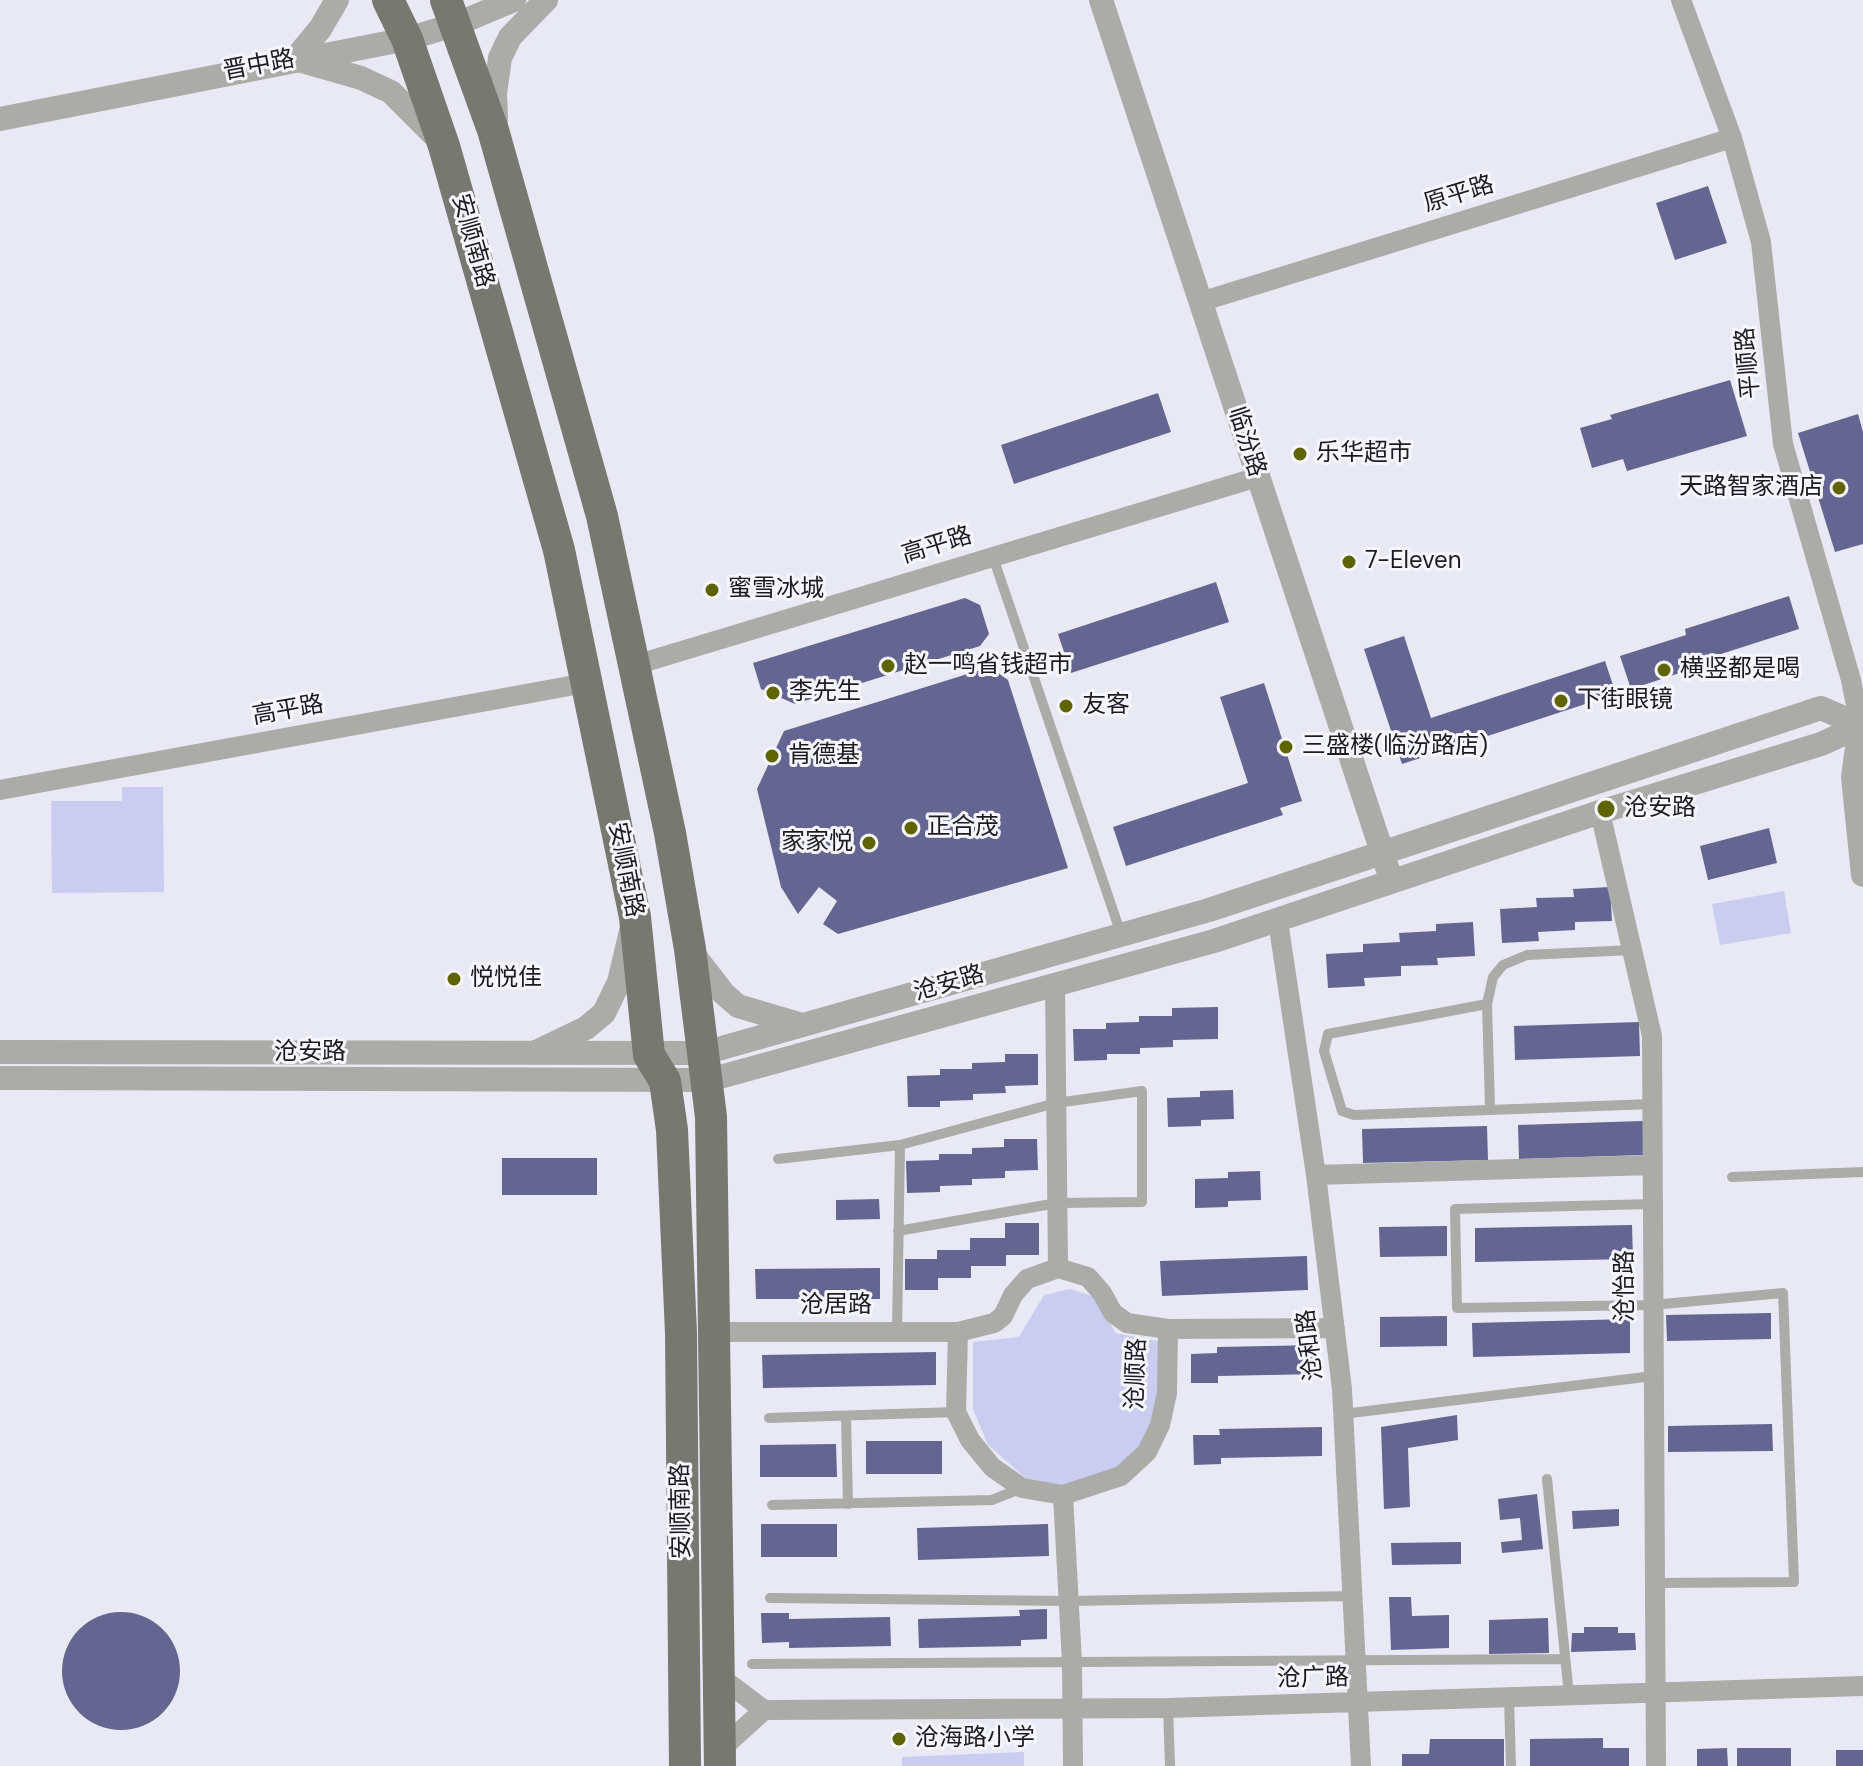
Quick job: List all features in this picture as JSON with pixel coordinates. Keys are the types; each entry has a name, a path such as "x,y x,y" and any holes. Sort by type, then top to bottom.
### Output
{"main road":[{"name":"安顺南路","path":"388,0 407,39 444,146 559,550 635,917 657,1068 672,1130 681,1333 685,1766"},
{"name":"安顺南路","path":"452,12 497,146 602,516 670,833 690,949 706,1066 714,1332 720,1758"}],"street":[{"path":"337,0 320,29 295,59 361,78 391,92 418,115 444,146"},
{"name":"晋中路","path":"0,119 407,39 452,12 514,0"},
{"path":"497,146 495,93 500,58 510,37 546,0"},
{"name":"临汾路","path":"1101,0 1393,884"},
{"name":"平顺路","path":"1681,0 1732,138 1761,242 1783,444 1862,725"},
{"name":"原平路","path":"1200,302 1732,138"},
{"name":"高平路","path":"632,666 1258,477"},
{"name":"高平路","path":"0,790 586,683"},
{"name":"沧安路","path":"706,1066 804,1025 1122,935 1383,855 1603,777 1821,708 1862,725"},
{"path":"1862,725 1854,797 1863,875"},
{"name":"沧安路","path":"0,1052 532,1054 657,1068 706,1066 1055,984 1278,921 1600,812 1821,744 1862,725"},
{"name":"沧怡路","path":"1600,812 1652,1036 1656,1766"},
{"path":"532,1054 586,1028 604,1013 619,982 635,917"},
{"name":"沧和路","path":"1278,921 1316,1175 1335,1328 1343,1414 1361,1766"},
{"path":"690,949 724,994 738,1006 756,1014 804,1025"},
{"path":"956,1412 958,1332 994,1323 1003,1316 1013,1295 1027,1279 1058,1268 1055,984"},
{"path":"0,1078 657,1068"},
{"path":"1316,1175 1651,1165"},
{"name":"沧顺路","path":"956,1412 970,1440 992,1467 1022,1488 1063,1495 1121,1476 1147,1452 1160,1425 1167,1393 1168,1329 1127,1323 1113,1313 1088,1277 1058,1268"},
{"path":"1168,1329 1335,1328"},
{"name":"沧居路","path":"714,1332 958,1332"},
{"path":"1063,1495 1070,1601 1073,1766"},
{"path":"719,1676 764,1710 720,1758"},
{"name":"沧广路","path":"764,1710 1072,1710 1358,1704 1863,1686"}],"lane":[{"path":"993,557 1122,935"},
{"path":"1490,1108 1487,1004 1493,977 1515,958 1632,950"},
{"path":"1487,1004 1328,1034 1324,1051 1339,1106 1347,1114 1652,1104"},
{"path":"778,1159 900,1145 1056,1103 1142,1091 1142,1202 1057,1203 898,1231"},
{"path":"897,1332 900,1145"},
{"path":"1732,1177 1863,1172"},
{"path":"1652,1204 1455,1209 1457,1308 1652,1305 1783,1293 1794,1582 1655,1583"},
{"path":"1343,1414 1653,1376"},
{"path":"769,1418 956,1412"},
{"path":"846,1417 848,1504"},
{"path":"1547,1479 1569,1697"},
{"path":"772,1505 992,1500 1022,1488"},
{"path":"770,1598 1070,1601 1352,1596"},
{"path":"752,1664 1565,1659"},
{"path":"1509,1699 1511,1766"},
{"path":"1168,1708 1170,1766"}],"shaded area":[{"path":"122,787 163,787 164,892 52,893 51,801 122,801"},
{"path":"1784,891 1791,933 1720,945 1712,904"},
{"path":"1070,1289 1098,1298 1115,1333 1158,1341 1159,1409 1147,1448 1119,1472 1073,1489 1028,1480 988,1445 973,1409 973,1342 1019,1337 1044,1295"},
{"path":"1024,1752 1024,1766 902,1766 902,1757"}],"building":[{"path":"1708,186 1727,243 1675,260 1656,203"},
{"path":"1730,380 1747,436 1627,471 1623,459 1592,468 1580,428 1612,419 1610,415"},
{"path":"1158,393 1171,432 1014,484 1001,445"},
{"name":"天路智家酒店","path":"1858,414 1863,432 1863,544 1835,552 1798,433"},
{"path":"1216,582 1229,622 1071,673 1058,634"},
{"path":"1789,596 1799,629 1696,662 1698,667 1631,689 1620,656 1686,635 1685,629"},
{"path":"965,598 980,605 989,634 980,646 795,704 761,689 753,663"},
{"path":"1404,636 1431,718 1605,661 1616,694 1402,764 1364,649"},
{"name":"正合茂","path":"990,667 1008,680 1068,868 838,934 823,924 837,901 819,887 798,914 781,887 757,789 784,731"},
{"path":"1264,683 1302,801 1280,808 1283,815 1126,866 1113,827 1248,783 1220,697"},
{"path":"1769,828 1777,863 1708,880 1700,846"},
{"path":"1610,887 1612,921 1575,922 1575,930 1538,932 1539,941 1502,943 1500,909 1537,907 1536,898 1574,897 1573,889"},
{"path":"1473,922 1475,956 1437,958 1438,965 1401,966 1401,976 1364,978 1365,986 1328,988 1326,954 1363,952 1363,944 1400,942 1399,933 1436,931 1436,924"},
{"path":"1218,1007 1218,1039 1173,1040 1173,1047 1140,1048 1140,1054 1107,1054 1107,1060 1074,1061 1073,1029 1106,1029 1106,1023 1139,1022 1139,1016 1172,1016 1172,1008"},
{"path":"1639,1022 1640,1056 1515,1060 1514,1026"},
{"path":"1005,1054 1038,1054 1038,1085 1005,1086 1006,1093 973,1094 973,1100 940,1101 940,1107 908,1107 907,1076 940,1075 940,1069 972,1069 972,1063 1005,1062"},
{"path":"1233,1090 1234,1119 1201,1120 1201,1126 1168,1127 1167,1098 1200,1097 1200,1091"},
{"path":"1643,1121 1644,1155 1519,1159 1518,1125"},
{"path":"1487,1126 1488,1160 1363,1163 1362,1129"},
{"path":"1004,1139 1037,1139 1038,1170 1005,1171 1005,1178 972,1179 972,1185 940,1186 940,1192 907,1193 906,1161 939,1160 939,1154 972,1154 972,1148 1004,1147"},
{"path":"502,1158 597,1158 597,1195 502,1195"},
{"path":"1260,1171 1261,1200 1228,1201 1228,1207 1195,1208 1195,1179 1228,1178 1228,1172"},
{"path":"879,1199 880,1219 836,1220 836,1200"},
{"path":"1005,1223 1039,1223 1039,1255 1006,1255 1006,1266 971,1266 971,1278 938,1278 938,1290 905,1290 905,1259 937,1259 937,1250 970,1250 970,1238 1005,1238"},
{"path":"1632,1225 1633,1259 1475,1262 1475,1228"},
{"path":"1447,1226 1447,1256 1380,1257 1379,1227"},
{"path":"1307,1256 1308,1290 1162,1296 1160,1261"},
{"path":"880,1268 880,1299 756,1299 755,1269"},
{"path":"1771,1313 1771,1339 1667,1341 1666,1315"},
{"path":"1447,1316 1447,1346 1380,1347 1380,1317"},
{"path":"1630,1319 1630,1353 1473,1357 1472,1323"},
{"path":"1319,1345 1320,1374 1218,1376 1218,1383 1191,1383 1191,1354 1217,1353 1217,1347"},
{"path":"936,1352 936,1385 763,1388 762,1355"},
{"path":"1457,1415 1458,1440 1408,1448 1410,1507 1384,1509 1381,1427"},
{"path":"1772,1424 1773,1451 1668,1452 1668,1426"},
{"path":"1322,1427 1322,1456 1221,1458 1221,1464 1194,1465 1193,1435 1220,1435 1219,1429"},
{"path":"866,1441 942,1441 942,1474 866,1474"},
{"path":"836,1444 837,1477 760,1477 760,1445"},
{"path":"1537,1494 1543,1549 1502,1553 1501,1542 1522,1540 1520,1518 1500,1520 1498,1499"},
{"path":"1619,1509 1619,1526 1573,1529 1572,1511"},
{"path":"761,1524 837,1524 837,1557 761,1557"},
{"path":"1048,1524 1049,1556 918,1560 917,1528"},
{"path":"1461,1542 1461,1564 1392,1565 1391,1543"},
{"path":"1389,1597 1411,1597 1412,1616 1449,1615 1449,1648 1391,1650"},
{"path":"1047,1609 1047,1639 1021,1640 1021,1646 919,1648 918,1619 1020,1616 1019,1610"},
{"path":"121,1612 144,1617 163,1629 175,1648 180,1671 175,1694 163,1713 144,1725 121,1730 98,1725 79,1713 67,1694 62,1671 67,1648 79,1629 98,1617"},
{"path":"761,1613 789,1613 789,1619 890,1617 891,1646 789,1648 789,1642 762,1643"},
{"path":"1548,1618 1549,1653 1489,1654 1489,1620"},
{"path":"1584,1627 1618,1627 1618,1633 1635,1633 1636,1650 1571,1652 1572,1633 1584,1633"},
{"path":"1603,1738 1603,1748 1629,1748 1629,1766 1530,1766 1530,1739"},
{"path":"1430,1739 1504,1739 1504,1766 1402,1766 1402,1754 1429,1754"},
{"path":"1727,1748 1728,1766 1697,1766 1697,1749"},
{"path":"1737,1748 1791,1748 1791,1766 1737,1766"},
{"path":"1836,1750 1863,1750 1863,1766 1836,1766"}],"place":[{"name":"乐华超市","path":"1300,454"},
{"name":"天路智家酒店","path":"1839,488"},
{"name":"7-Eleven","path":"1349,562"},
{"name":"蜜雪冰城","path":"712,590"},
{"name":"赵一鸣省钱超市","path":"888,666"},
{"name":"横竖都是喝","path":"1664,670"},
{"name":"李先生","path":"773,693"},
{"name":"下街眼镜","path":"1561,701"},
{"name":"友客","path":"1066,706"},
{"name":"三盛楼(临汾路店)","path":"1286,747"},
{"name":"肯德基","path":"772,756"},
{"name":"沧安路","path":"1606,809"},
{"name":"正合茂","path":"911,828"},
{"name":"家家悦","path":"869,843"},
{"name":"悦悦佳","path":"454,979"},
{"name":"沧海路小学","path":"899,1739"}]}
